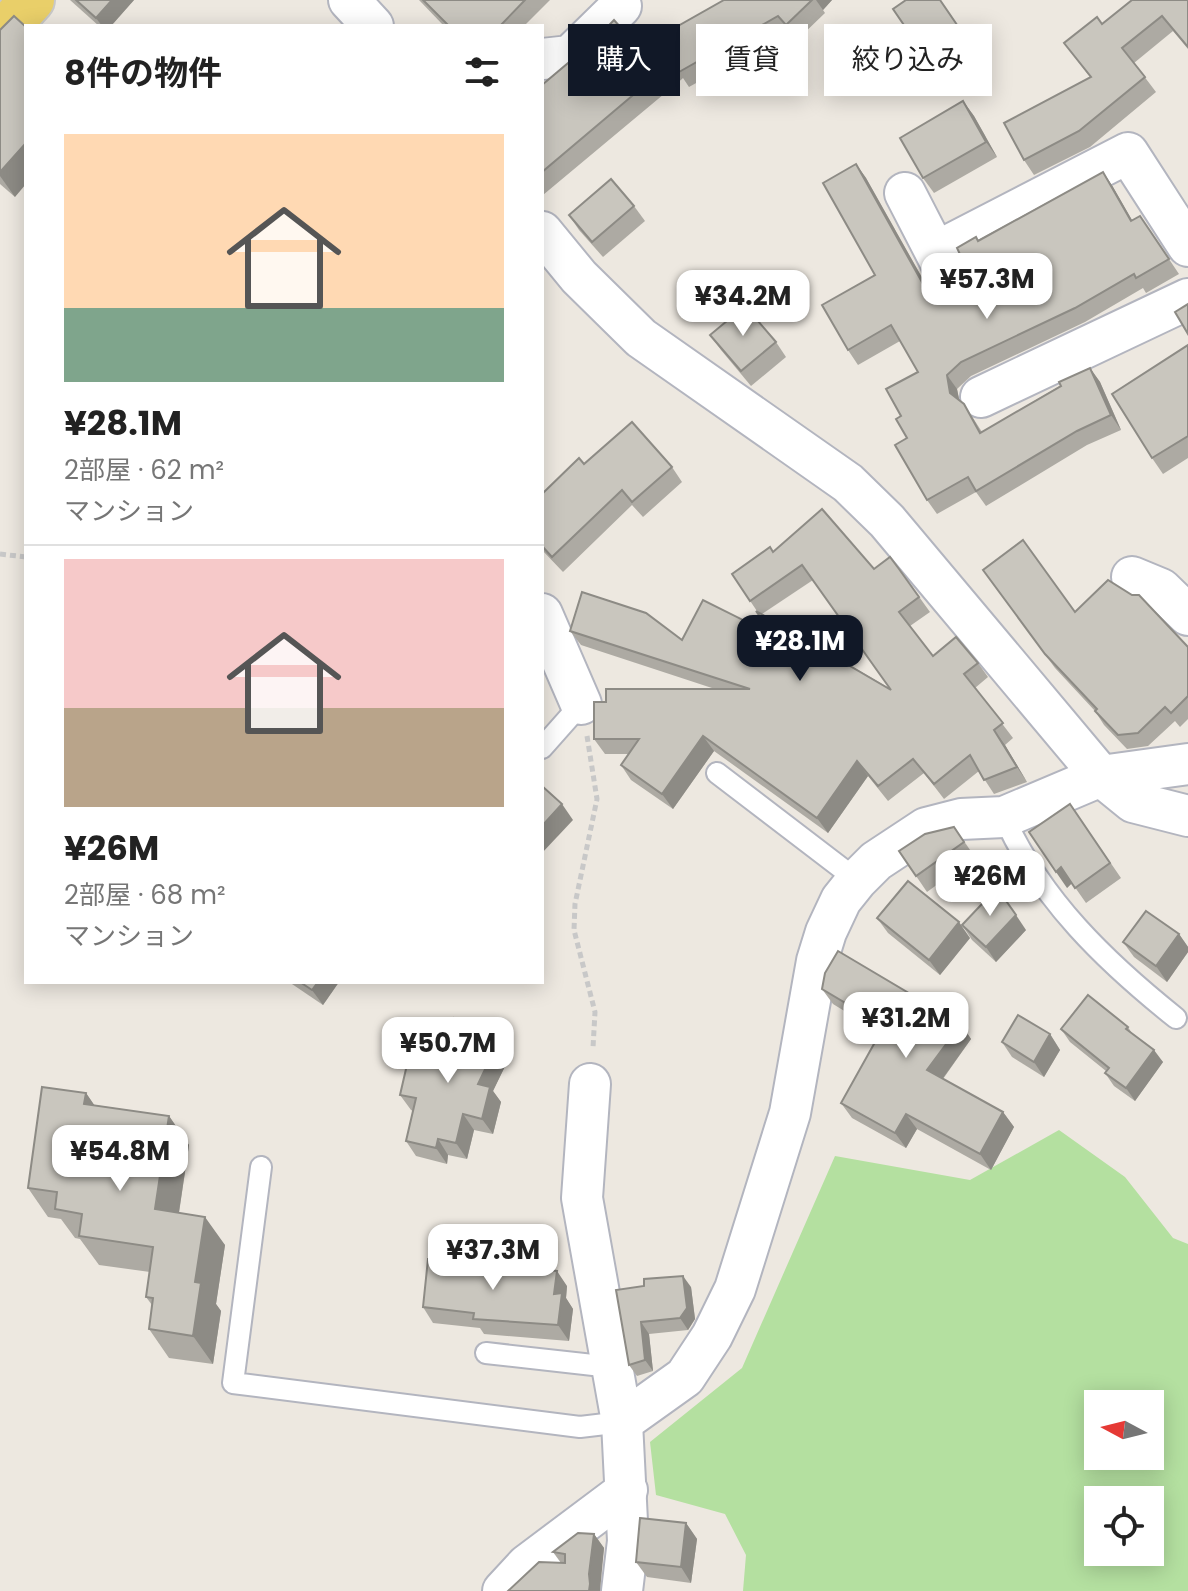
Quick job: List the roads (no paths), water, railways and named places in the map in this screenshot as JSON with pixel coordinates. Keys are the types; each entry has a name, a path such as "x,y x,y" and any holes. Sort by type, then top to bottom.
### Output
{"main road":[{"path":"0,35 32,0"}],"street":[{"path":"349,0 371,24"},
{"path":"544,59 570,56 621,6"},
{"path":"936,252 1128,153 1188,246"},
{"path":"905,193 954,288"},
{"path":"544,234 579,277 641,338 848,483 887,521 1101,776 1133,802 1188,816"},
{"path":"981,397 1188,299"},
{"path":"1132,577 1161,589 1188,615"},
{"path":"544,619 581,704"},
{"path":"622,1422 685,1377 712,1336 735,1289 790,1113 817,961 841,900 857,880 876,861 926,828 961,819 1004,817 1101,776 1188,764"},
{"path":"590,1084 582,1198 622,1422 628,1541 622,1591"},
{"path":"503,1591 527,1565 627,1490"}],"lane":[{"path":"544,746 581,704"},
{"path":"717,773 857,880"},
{"path":"1004,817 1016,844 1069,921 1121,974 1176,1018"},
{"path":"261,1167 233,1383 580,1427 622,1422"},
{"path":"486,1353 611,1367"}]}
